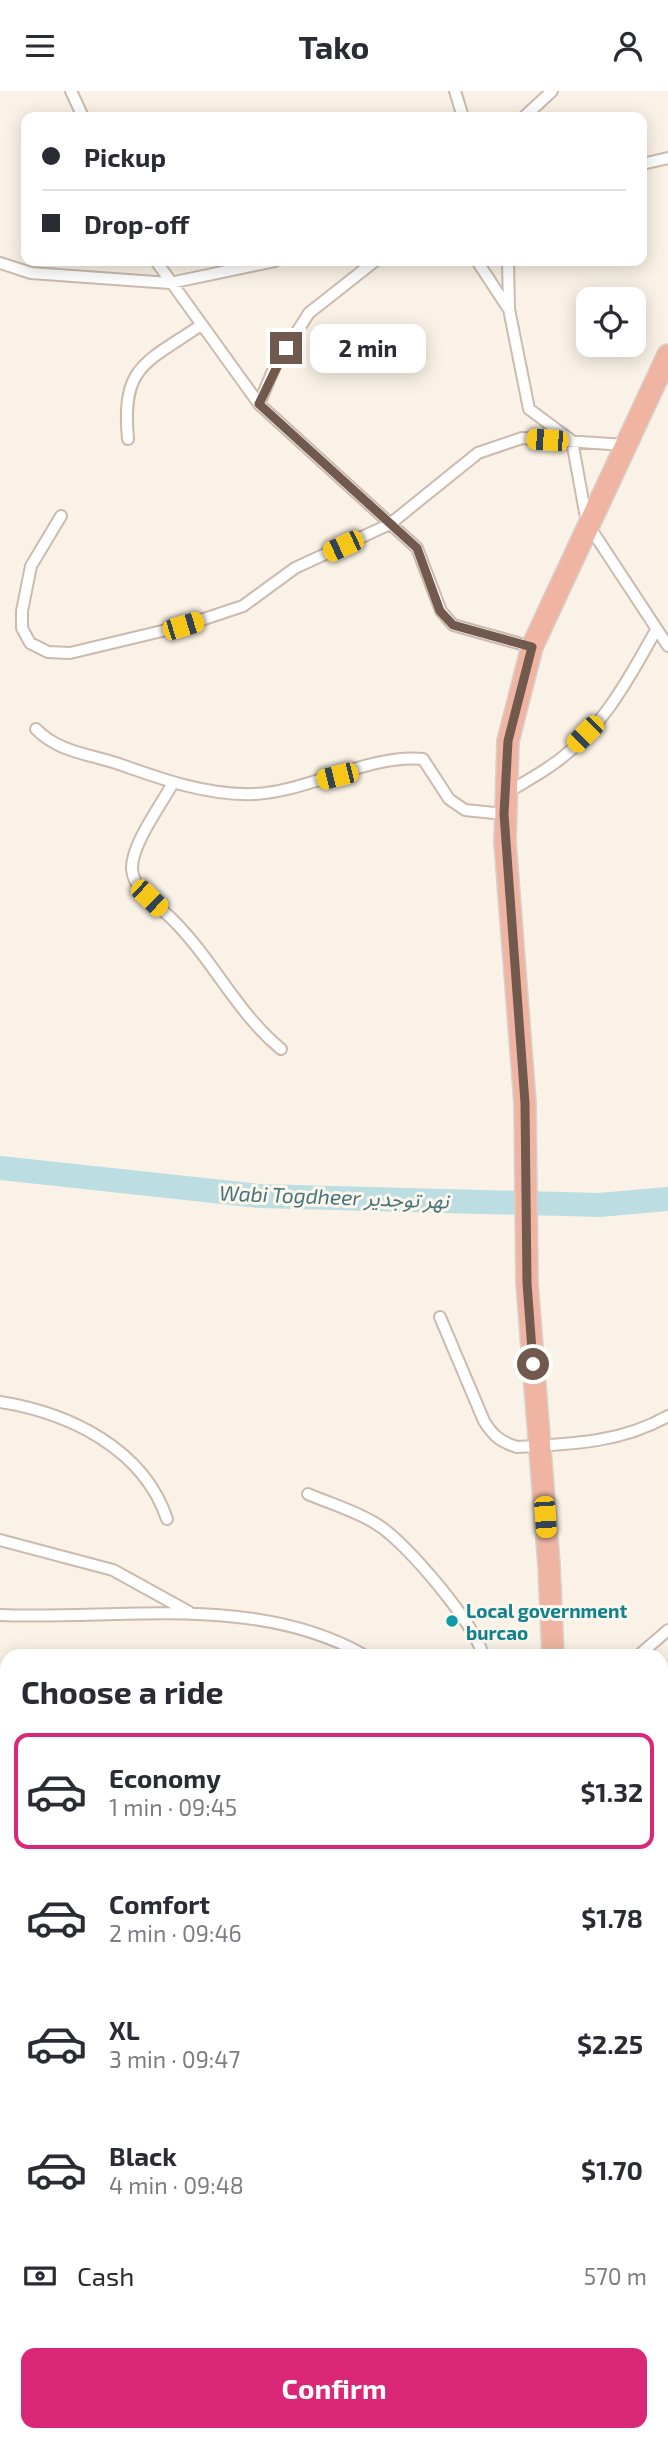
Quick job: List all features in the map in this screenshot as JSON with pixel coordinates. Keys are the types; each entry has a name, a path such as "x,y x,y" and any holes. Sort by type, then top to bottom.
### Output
{"highway":[{"path":"552,1649 527,1283 525,1103 505,804 508,741 532,647 587,523 668,355"}],"street":[{"path":"71,91 81,112"},
{"path":"455,91 461,112"},
{"path":"529,112 552,91"},
{"path":"647,163 668,158"},
{"path":"0,263 31,273 170,283 251,266"},
{"path":"159,266 259,404 417,548 440,611 453,625 532,647"},
{"path":"259,404 275,366 309,313 369,266"},
{"path":"480,266 509,309"},
{"path":"508,266 509,309 530,409 572,442 587,523 668,646"},
{"path":"128,439 125,406 129,385 143,366 201,325"},
{"path":"61,516 31,566 22,611 22,628 30,643 48,652 70,653 183,626 243,606 295,568 390,524 478,453 522,438 625,445"},
{"path":"36,729 56,745 173,783 256,794 411,757 423,759 449,799 465,810 505,804 597,723 633,672 656,630"},
{"path":"173,783 135,849 132,872 136,883 178,925 221,976 246,1013 281,1049"},
{"path":"440,1317 493,1436 517,1447 606,1440 643,1430 668,1416"},
{"path":"0,1402 42,1410 78,1426 119,1450 147,1476 160,1498 167,1519"},
{"path":"308,1495 379,1525 412,1553 442,1589 479,1649"},
{"path":"0,1541 113,1570 192,1614"},
{"path":"0,1615 48,1617 192,1614 275,1623 347,1649"},
{"path":"646,1649 668,1630"}],"waterway":[{"name":"Wabi Togdheer نهر توجدير","path":"0,1168 259,1196 599,1205 668,1199"}],"place":[{"name":"Local government burcao","path":"452,1621"}],"route":[{"path":"286,348 268,380 259,404 417,548 440,611 453,625 532,647 508,741 504,814 525,1103 527,1283 533,1364"}]}
